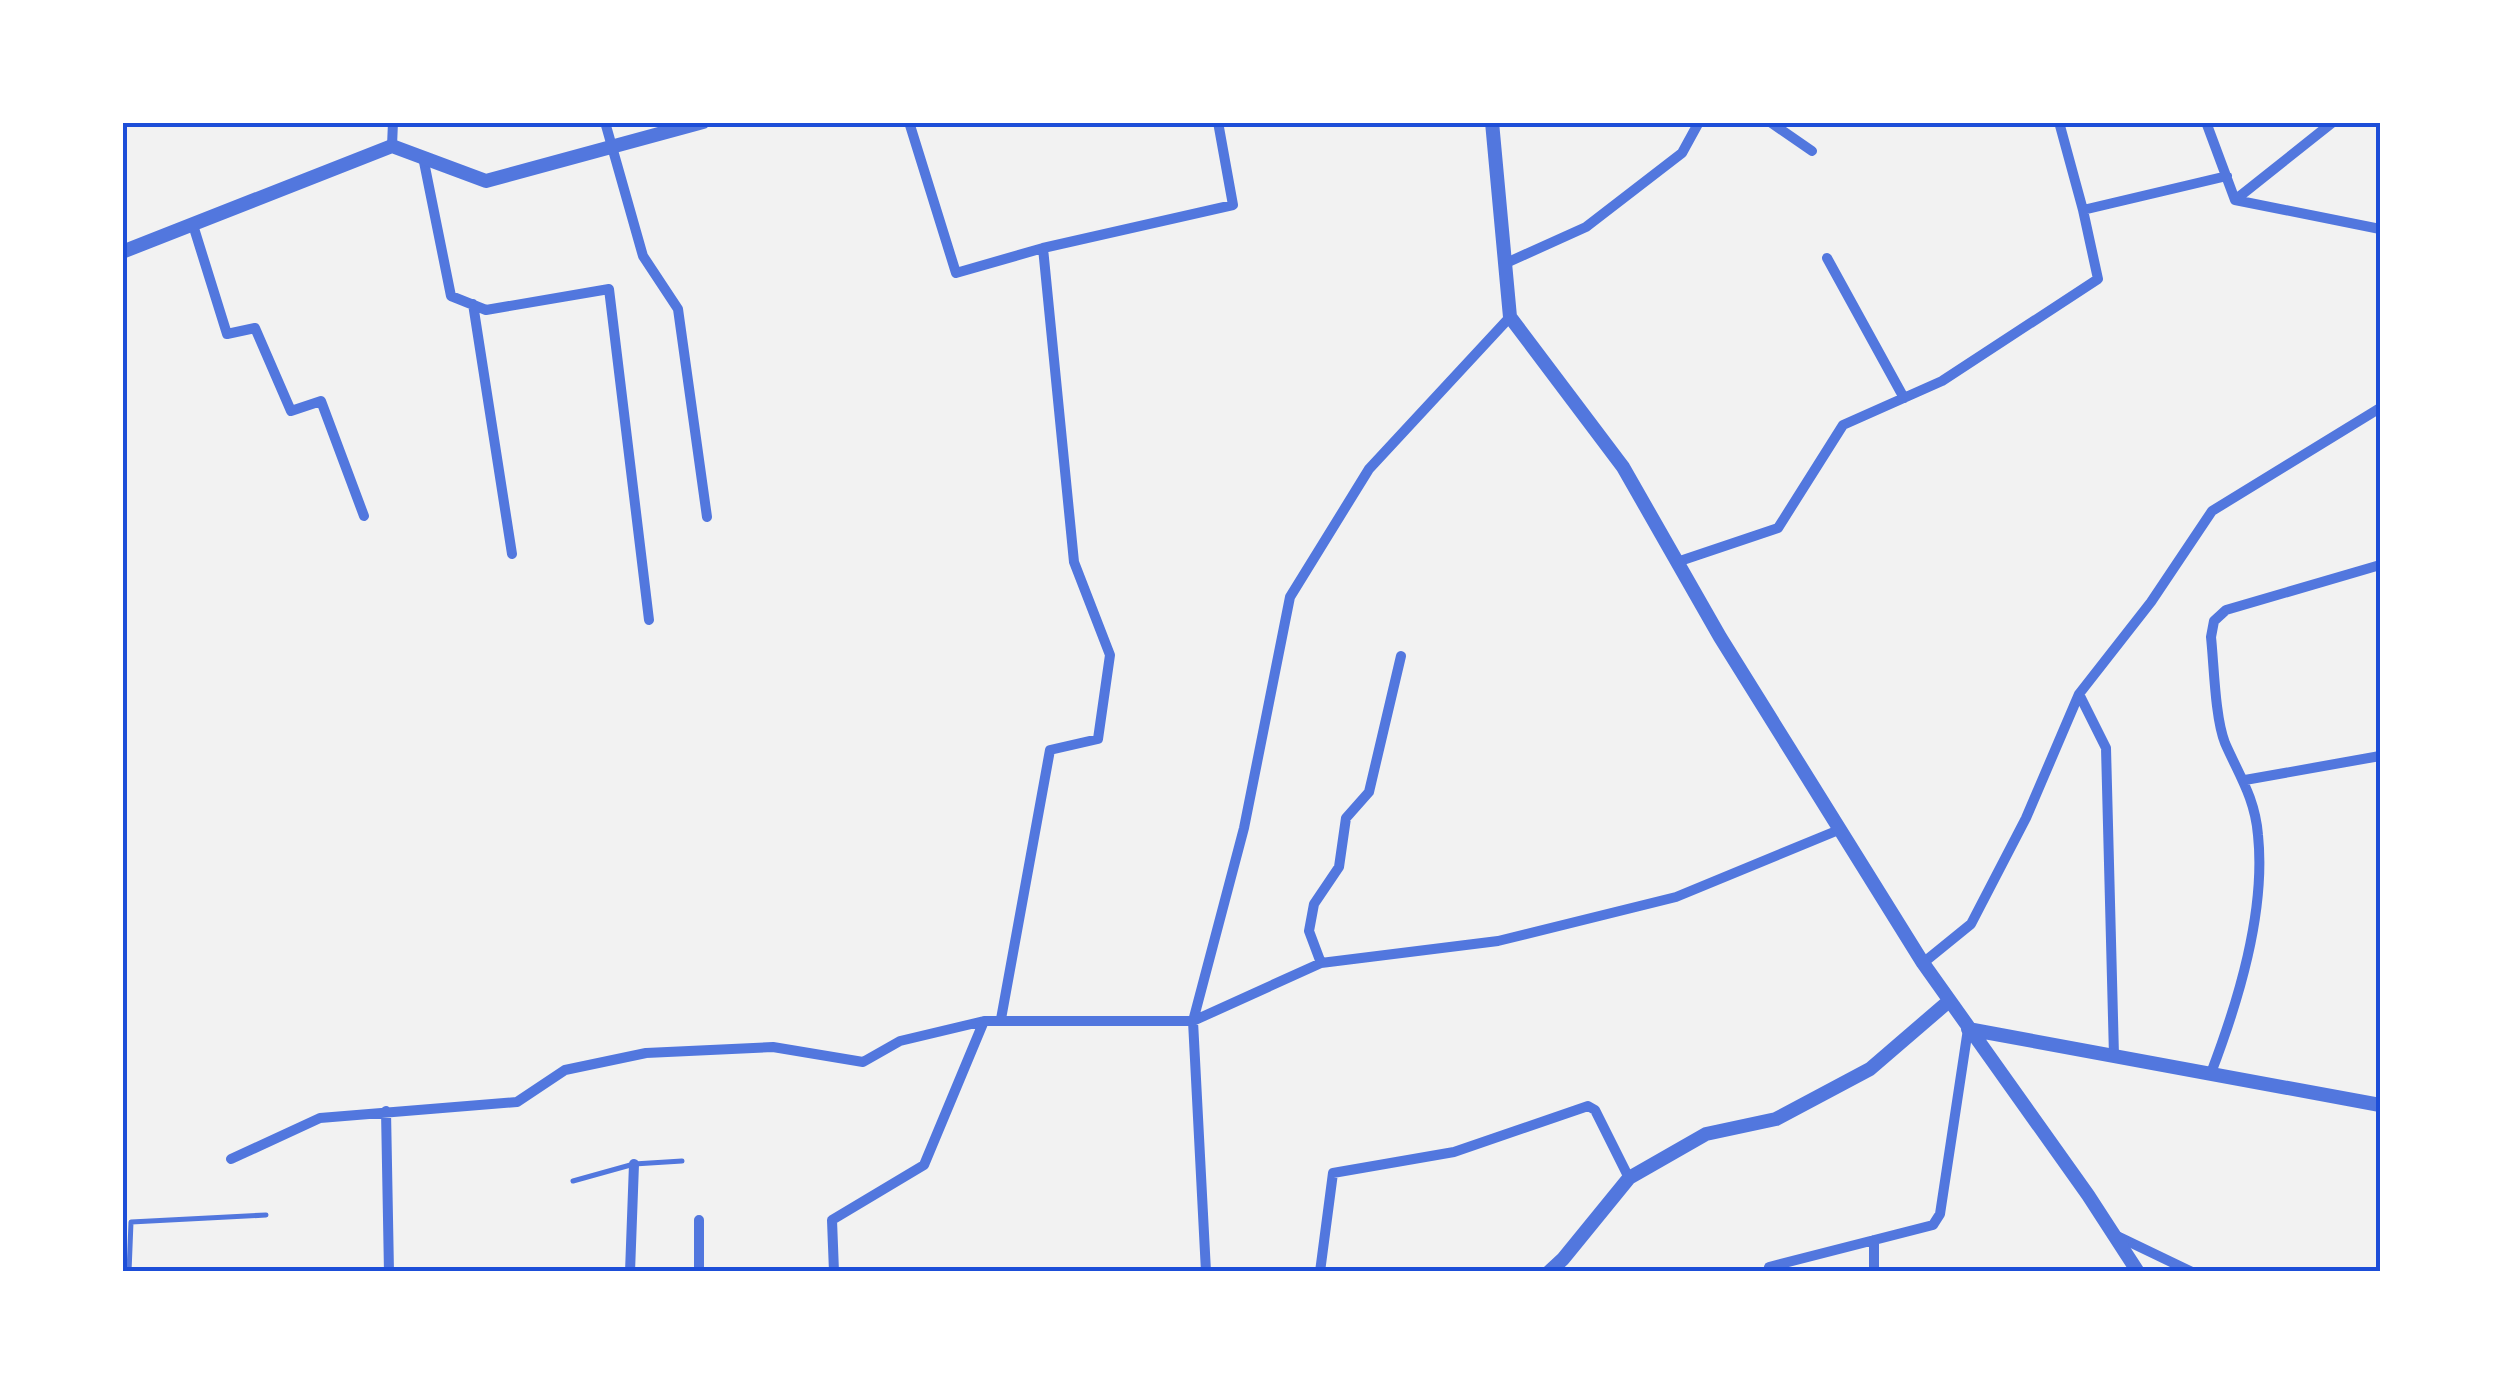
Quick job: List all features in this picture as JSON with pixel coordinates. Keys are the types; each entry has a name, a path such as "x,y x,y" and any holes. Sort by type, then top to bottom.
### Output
{"street":[{"path":"392,146 393,122"},
{"path":"606,122 643,256 678,309 707,517"},
{"path":"122,252 392,146 486,181 703,122"},
{"path":"910,122 956,273 1043,248 1233,205 1218,122"},
{"path":"1492,122 1510,317 1623,467 1720,637 1923,963 2138,1272"},
{"path":"1504,264 1586,228 1682,153 1699,122"},
{"path":"1770,122 1812,151"},
{"path":"1678,562 1778,528 1843,425 1942,381 2098,279 2060,122"},
{"path":"2206,122 2235,200"},
{"path":"2235,200 2333,122"},
{"path":"423,157 451,296 486,310 609,289 649,620"},
{"path":"2083,210 2227,176"},
{"path":"2235,200 2380,229"},
{"path":"193,226 226,334 255,328 291,411 321,401 364,516"},
{"path":"1001,1019 1050,750 1098,739 1110,655 1074,562 1043,248"},
{"path":"1827,258 1904,398"},
{"path":"473,304 512,554"},
{"path":"1206,1272 1194,1022 1244,828 1290,597 1369,469 1510,317"},
{"path":"1923,963 1971,924 2026,818 2079,694 2151,602 2212,511 2380,408"},
{"path":"2211,1073 2236,1008 2258,887 2258,834 2246,780 2224,740 2211,637 2214,621 2226,610 2380,565"},
{"path":"1321,963 1310,931 1314,904 1339,867 1346,818 1369,792 1401,656"},
{"path":"2079,694 2106,748 2114,1056"},
{"path":"2246,780 2380,756"},
{"path":"231,1159 320,1118 517,1102 565,1070 646,1053 774,1047 863,1062 900,1041 984,1021 1194,1022 1321,963 1498,941 1676,897 1841,829"},
{"path":"1549,1272 1630,1178 1706,1134 1776,1119 1870,1069 1949,1001"},
{"path":"834,1272 832,1220 924,1165 984,1021"},
{"path":"1968,1030 2380,1106"},
{"path":"1768,1272 1768,1267 1933,1225 1940,1214 1968,1030"},
{"path":"1320,1272 1333,1172 1454,1152 1588,1106 1596,1110 1630,1178"},
{"path":"386,1111 389,1272"},
{"path":"630,1272 634,1164"},
{"path":"699,1220 699,1272"},
{"path":"2114,1234 2192,1272"},
{"path":"1874,1240 1874,1272"}],"lane":[{"path":"573,1181 634,1164 682,1161"},
{"path":"130,1272 131,1222 266,1216"}]}
